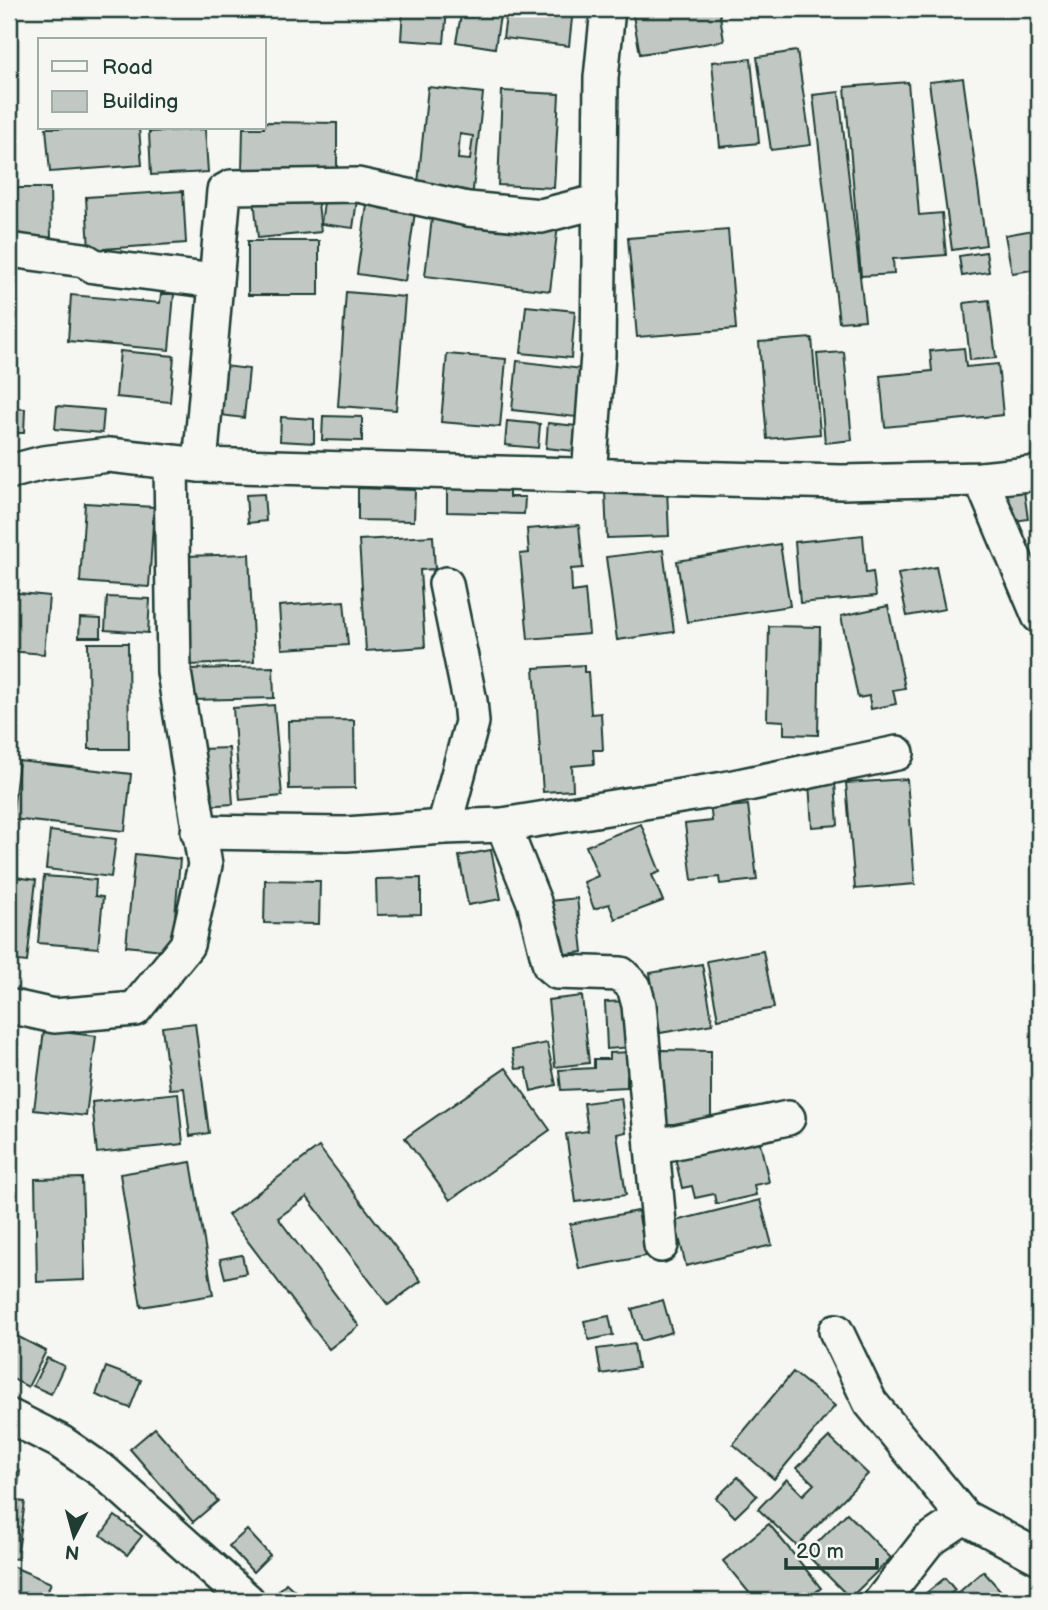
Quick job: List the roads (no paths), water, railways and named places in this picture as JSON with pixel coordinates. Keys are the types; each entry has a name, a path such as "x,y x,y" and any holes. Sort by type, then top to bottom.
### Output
{"street":[{"path":"589,476 598,355 601,78 608,9"},
{"path":"9,1006 54,1016 135,1009 187,945 205,865 174,672 186,464 215,281 224,191 231,187 358,185 468,209 541,216 600,201"},
{"path":"9,250 84,260 94,266 215,281"},
{"path":"9,472 43,463 108,455 186,464 842,482 981,479 1039,473"},
{"path":"981,479 1039,616"},
{"path":"444,827 472,722 471,701 446,584"},
{"path":"198,832 346,834 503,825 724,789 897,753"},
{"path":"503,825 534,902 550,965 557,972 621,974 635,987 639,1005 661,1245"},
{"path":"652,1147 788,1118"},
{"path":"835,1331 870,1402 964,1517 1039,1557"},
{"path":"9,1416 59,1441 104,1472 247,1601"},
{"path":"881,1601 928,1541 964,1517"}]}
